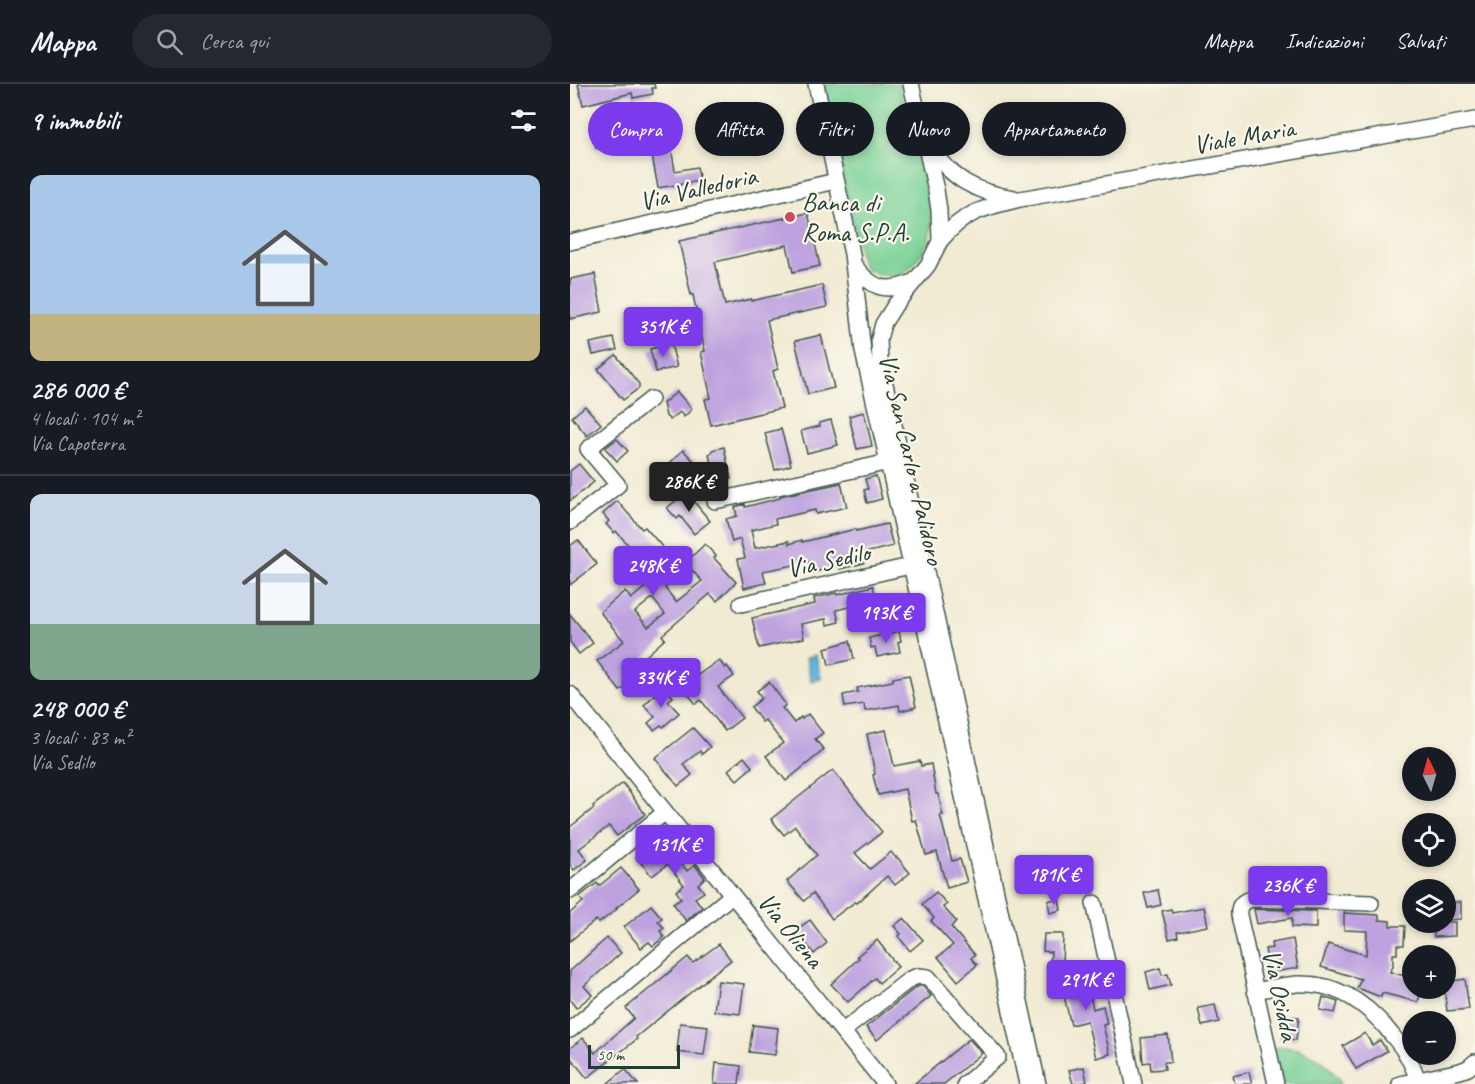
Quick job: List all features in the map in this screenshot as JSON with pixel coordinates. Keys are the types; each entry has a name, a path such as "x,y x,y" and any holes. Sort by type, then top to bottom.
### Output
{"street":[{"name":"Via San Carlo a Palidoro","path":"816,84 854,265 863,351 889,462 918,564 1038,1084"},
{"name":"Via San Carlo a Palidoro","path":"911,84 916,102"},
{"name":"Viale Maria","path":"940,241 958,222 972,213 1020,199 1475,120"},
{"name":"Via San Carlo a Palidoro","path":"929,156 938,200 940,241 928,265 890,311 881,332 880,362 918,564 1027,1084"},
{"name":"Viale Maria","path":"938,156 943,163 970,185 987,192 1020,199"},
{"name":"Via Valledoria","path":"570,242 836,181"},
{"path":"854,265 865,278 880,288 898,288 914,282"},
{"path":"570,522 618,484 588,449 651,399"},
{"path":"715,501 889,462"},
{"name":"Via Sedilo","path":"741,604 918,564"},
{"name":"Via Oliena","path":"570,694 885,1084"},
{"path":"570,891 665,812"},
{"path":"570,1030 732,895"},
{"name":"Via Osidda","path":"1276,1084 1239,907 1243,902 1253,899 1371,903"},
{"path":"1094,903 1134,1084"},
{"path":"843,1032 915,977 928,977 998,1057"},
{"path":"1255,990 1301,984 1325,987 1345,993 1362,1004 1384,1024 1400,1044 1413,1066 1418,1082"},
{"path":"965,1084 998,1057 1019,1047"},
{"path":"1400,1084 1418,1082 1463,1070 1475,1062"}],"green space":[{"path":"823,84 899,84 904,102 886,102 886,156 917,156 931,211 931,230 924,249 915,263 898,275 885,275 865,269 861,260 839,156 874,156 874,102 827,102"},
{"path":"1274,1048 1298,1049 1322,1060 1341,1084 1282,1084"}],"water":[{"path":"816,655 821,679 811,681 806,658"}],"building":[{"path":"578,84 654,84 653,94 633,98 632,93 583,105"},
{"path":"652,156 672,156 675,171 697,167 700,181 658,188"},
{"path":"808,213 820,266 793,272 787,245 715,262 725,305 822,285 827,307 767,320 778,369 773,371 782,408 711,425 705,399 711,398 701,352 705,351 679,241"},
{"path":"595,274 602,312 570,319 570,279"},
{"path":"821,335 834,388 808,394 795,341"},
{"path":"614,338 617,350 593,355 590,343"},
{"path":"671,344 677,367 656,372 650,349"},
{"path":"616,355 639,384 639,388 623,400 598,369"},
{"path":"677,392 692,409 684,417 680,412 670,420 666,416 663,403"},
{"path":"585,406 601,424 587,436 572,417"},
{"path":"864,412 872,446 857,449 849,416"},
{"path":"831,420 838,445 807,453 801,431 820,426 819,423"},
{"path":"781,429 791,465 775,470 765,433"},
{"path":"617,439 628,451 617,461 605,448"},
{"path":"724,447 731,479 721,482 720,477 714,478 709,454 712,450"},
{"path":"683,450 698,465 685,478 670,463"},
{"path":"579,464 594,482 570,501 570,471"},
{"path":"876,476 882,499 867,503 864,490 868,489 865,479"},
{"path":"841,483 847,507 816,514 815,510 775,519 776,524 751,530 755,548 789,541 789,544 802,540 802,542 887,524 893,546 861,554 864,563 840,569 839,565 812,573 809,562 763,571 766,583 744,588 738,559 745,558 740,539 732,542 726,519 737,516 735,507 745,504 745,507 780,498 780,496"},
{"path":"686,492 710,521 694,534 680,516 677,519 667,508"},
{"path":"617,501 642,529 645,527 684,572 665,588 676,602 702,581 685,563 705,544 716,556 714,558 736,582 717,601 710,594 662,635 665,639 627,673 633,681 620,691 597,661 624,641 600,612 625,591 631,599 666,570 652,554 635,567 623,553 630,547 616,531 614,533 606,524 609,521 603,514","holes":["653,599 665,614 648,627 635,612"]},
{"path":"578,540 597,564 570,585 570,546"},
{"path":"873,586 879,607 856,613 854,606 836,610 839,622 827,625 826,619 801,624 804,638 759,648 752,618 815,604 814,598"},
{"path":"570,614 593,643 579,654 570,642"},
{"path":"899,631 900,652 877,657 875,647 871,648 869,638"},
{"path":"850,641 854,659 829,665 825,648"},
{"path":"719,660 734,676 718,687 742,718 725,731 701,700 696,704 680,684 696,672 698,675"},
{"path":"909,675 916,707 900,711 899,705 865,711 864,704 845,707 843,695 858,692 857,688 893,681 893,678"},
{"path":"769,682 786,705 782,708 794,723 808,714 823,733 815,739 824,750 786,781 766,756 783,743 765,720 762,722 751,707 762,698 757,691"},
{"path":"663,687 673,697 668,701 679,713 663,727 661,725 654,730 648,723 655,717 644,705"},
{"path":"693,728 710,747 702,754 700,751 683,764 692,775 678,786 655,758"},
{"path":"886,730 894,766 920,761 921,766 931,764 936,794 938,794 943,815 940,815 952,861 960,859 967,882 947,888 937,852 926,855 916,820 912,821 905,789 878,795 867,734"},
{"path":"744,757 752,767 737,780 728,770"},
{"path":"833,770 882,832 855,853 870,869 891,852 910,873 895,885 887,876 857,903 855,902 832,919 813,893 804,901 787,881 817,855 795,826 784,835 771,819"},
{"path":"623,783 645,814 617,836 609,826 579,849 587,860 574,870 570,865 570,827"},
{"path":"661,837 687,871 695,865 705,878 698,884 704,892 695,898 702,907 686,921 673,903 681,898 676,891 684,885 668,864 652,876 636,857"},
{"path":"621,868 639,889 599,923 596,920 570,941 570,913 583,902 579,897 597,883 599,886"},
{"path":"1158,890 1161,905 1148,908 1144,893"},
{"path":"936,892 947,904 943,907 956,921 951,927 975,955 971,958 977,965 958,981 938,957 953,945 931,921 934,918 922,904"},
{"path":"1059,898 1061,910 1050,913 1048,901"},
{"path":"1456,902 1461,902 1461,919 1456,919"},
{"path":"651,905 662,918 658,921 664,928 660,931 664,937 653,946 649,942 641,948 624,927"},
{"path":"1204,907 1208,926 1177,932 1178,937 1169,939 1162,911 1171,909 1172,913"},
{"path":"1254,909 1316,911 1316,928 1292,927 1292,918 1257,924"},
{"path":"1344,913 1379,915 1379,920 1390,921 1390,926 1402,926 1402,933 1405,933 1404,945 1397,945 1397,954 1393,954 1393,966 1390,972 1402,975 1402,998 1382,993 1381,997 1357,988 1361,979 1321,967 1328,944 1366,955 1367,931 1344,930"},
{"path":"904,918 923,940 910,951 898,936 901,934 894,926"},
{"path":"810,920 827,943 814,954 796,930"},
{"path":"1434,933 1455,933 1455,936 1434,937"},
{"path":"1044,934 1063,934 1062,967 1050,967 1051,952 1043,951"},
{"path":"607,938 621,953 584,986 592,995 576,1008 570,1000 570,971"},
{"path":"1293,939 1298,968 1269,973 1265,949 1272,948 1271,943"},
{"path":"877,940 898,967 879,983 875,978 848,1002 831,984 859,958 857,956"},
{"path":"719,944 731,960 587,1078 570,1057 570,1048 583,1038 595,1053 634,1018 626,1008 688,957 693,963"},
{"path":"1081,967 1093,1009 1103,1006 1107,1024 1103,1025 1110,1054 1096,1058 1087,1021 1071,1025 1063,992 1071,990 1067,970"},
{"path":"1160,968 1162,975 1168,974 1171,985 1150,990 1146,972"},
{"path":"1465,979 1469,1009 1447,1011 1445,999 1456,999 1456,980"},
{"path":"718,981 744,984 740,1014 714,1011"},
{"path":"919,986 923,986 931,996 877,1040 866,1027"},
{"path":"1323,997 1338,1002 1335,1013 1320,1010"},
{"path":"1215,1005 1219,1022 1202,1026 1198,1008"},
{"path":"1285,1016 1299,1017 1296,1040 1283,1038"},
{"path":"680,1023 708,1026 704,1055 677,1052"},
{"path":"753,1025 778,1028 775,1055 749,1052"},
{"path":"1365,1033 1372,1045 1380,1040 1387,1051 1356,1069 1343,1046"},
{"path":"1168,1035 1171,1062 1164,1062 1165,1069 1151,1070 1150,1062 1143,1063 1141,1038"},
{"path":"969,1039 982,1053 944,1084 914,1084"},
{"path":"716,1063 741,1066 739,1084 714,1084"},
{"path":"1084,1067 1087,1082 1073,1084 1069,1070"},
{"path":"625,1069 638,1084 607,1084"},
{"path":"1249,1072 1252,1084 1235,1084 1233,1076"}],"place":[{"name":"Banca di Roma S.P.A.","path":"790,217"}]}
